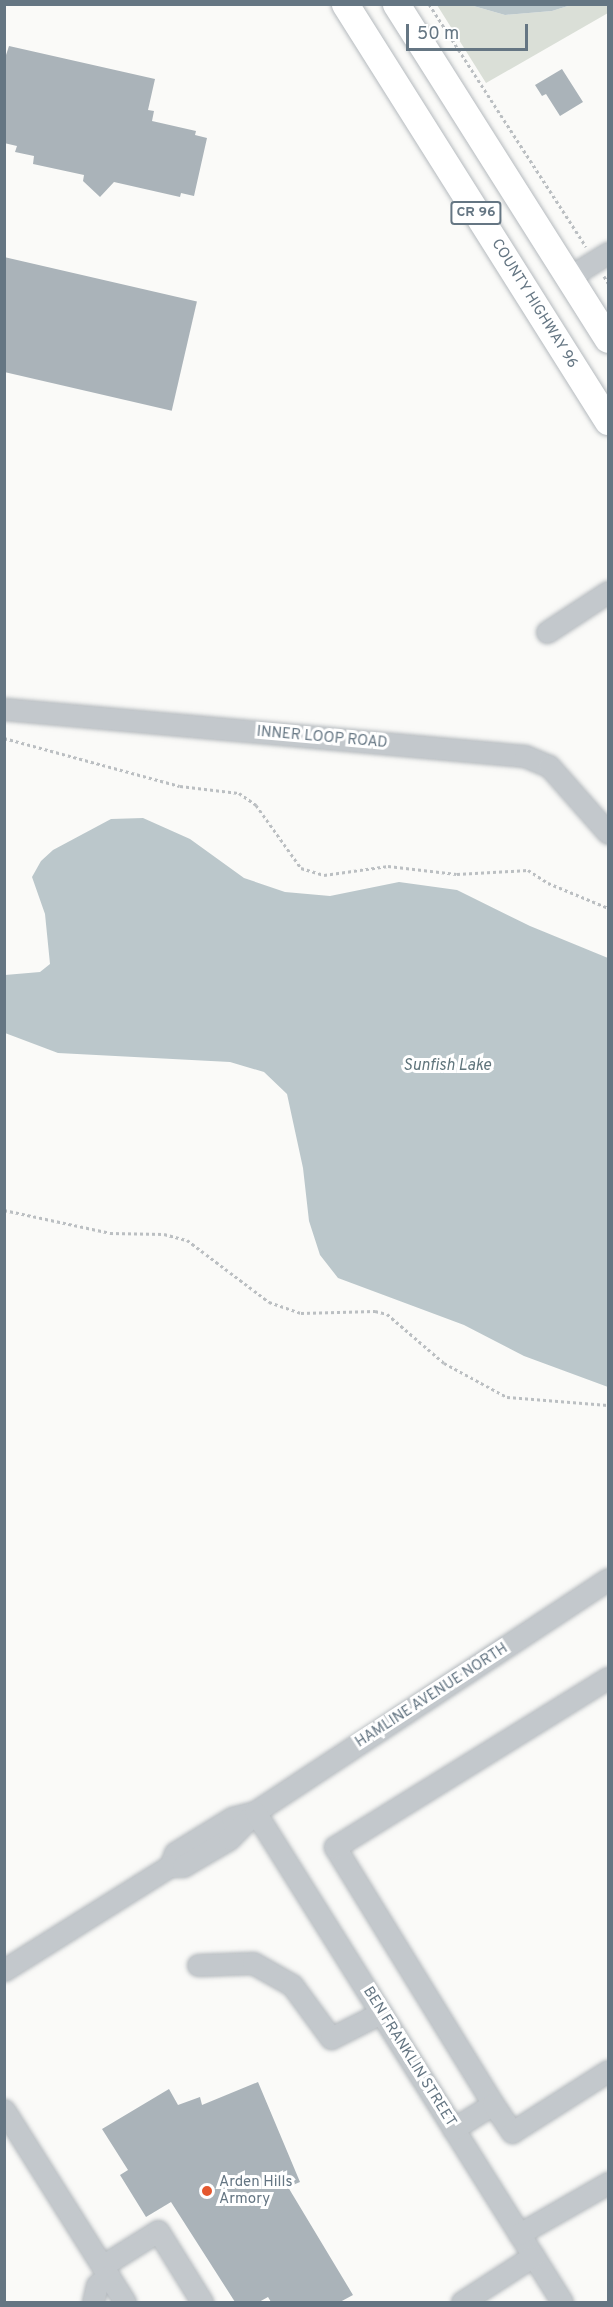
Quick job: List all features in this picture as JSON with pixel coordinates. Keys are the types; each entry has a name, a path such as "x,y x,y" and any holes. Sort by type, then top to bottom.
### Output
{"main road":[{"name":"COUNTY HIGHWAY 96","path":"345,4 609,421"},
{"name":"CR 96","path":"396,4 609,339"}],"street":[{"path":"569,277 601,256"},
{"path":"547,632 609,592"},
{"name":"INNER LOOP ROAD","path":"4,709 525,756 549,766 609,833"},
{"name":"HAMLINE AVENUE NORTH","path":"4,1970 170,1866 175,1853 184,1847 232,1818 255,1812 609,1579"},
{"path":"609,1678 335,1847 512,2132 609,2071"},
{"name":"BEN FRANKLIN STREET","path":"255,1812 562,2302"},
{"path":"198,1965 253,1963 292,1985 331,2038 381,2013"},
{"path":"453,2129 493,2104"},
{"path":"4,2110 125,2302"},
{"path":"519,2234 609,2183"},
{"path":"93,2302 97,2285 106,2271 158,2231 202,2302"},
{"path":"462,2302 490,2295 533,2256"}],"path":[{"path":"429,4 601,256 609,283"},
{"path":"4,738 180,786 239,793 256,806 301,868 324,875 387,866 458,874 528,870 548,883 609,908"},
{"path":"4,1210 110,1233 164,1234 187,1240 269,1302 302,1313 375,1311 387,1314 444,1364 507,1397 609,1405"}],"shaded area":[{"path":"608,4 608,13 486,83 437,5 470,5 505,15 552,11 571,5"}],"water":[{"path":"470,5 571,5 552,11 505,15"},
{"name":"Sunfish Lake","path":"143,818 190,839 244,878 285,892 330,896 399,882 457,890 530,926 608,958 608,1387 524,1356 464,1325 338,1278 320,1255 309,1221 303,1168 287,1094 264,1072 230,1062 58,1053 5,1033 5,975 40,972 50,964 45,914 32,877 41,861 53,850 111,819"}],"building":[{"path":"9,46 155,79 148,110 154,111 152,121 196,131 195,135 207,138 194,196 181,193 180,197 114,182 100,197 83,181 84,175 33,164 34,156 15,152 17,146 4,143 4,61"},
{"path":"562,69 583,102 560,116 546,94 542,96 535,85"},
{"path":"4,257 197,302 172,411 4,372"},
{"name":"Arden Hills Armory","path":"258,2082 300,2182 288,2187 353,2295 340,2302 271,2302 268,2297 259,2302 235,2302 171,2202 146,2217 120,2175 128,2170 102,2129 169,2089 178,2105 200,2097 202,2105"}],"place":[{"name":"Arden Hills Armory","path":"207,2191"}]}
